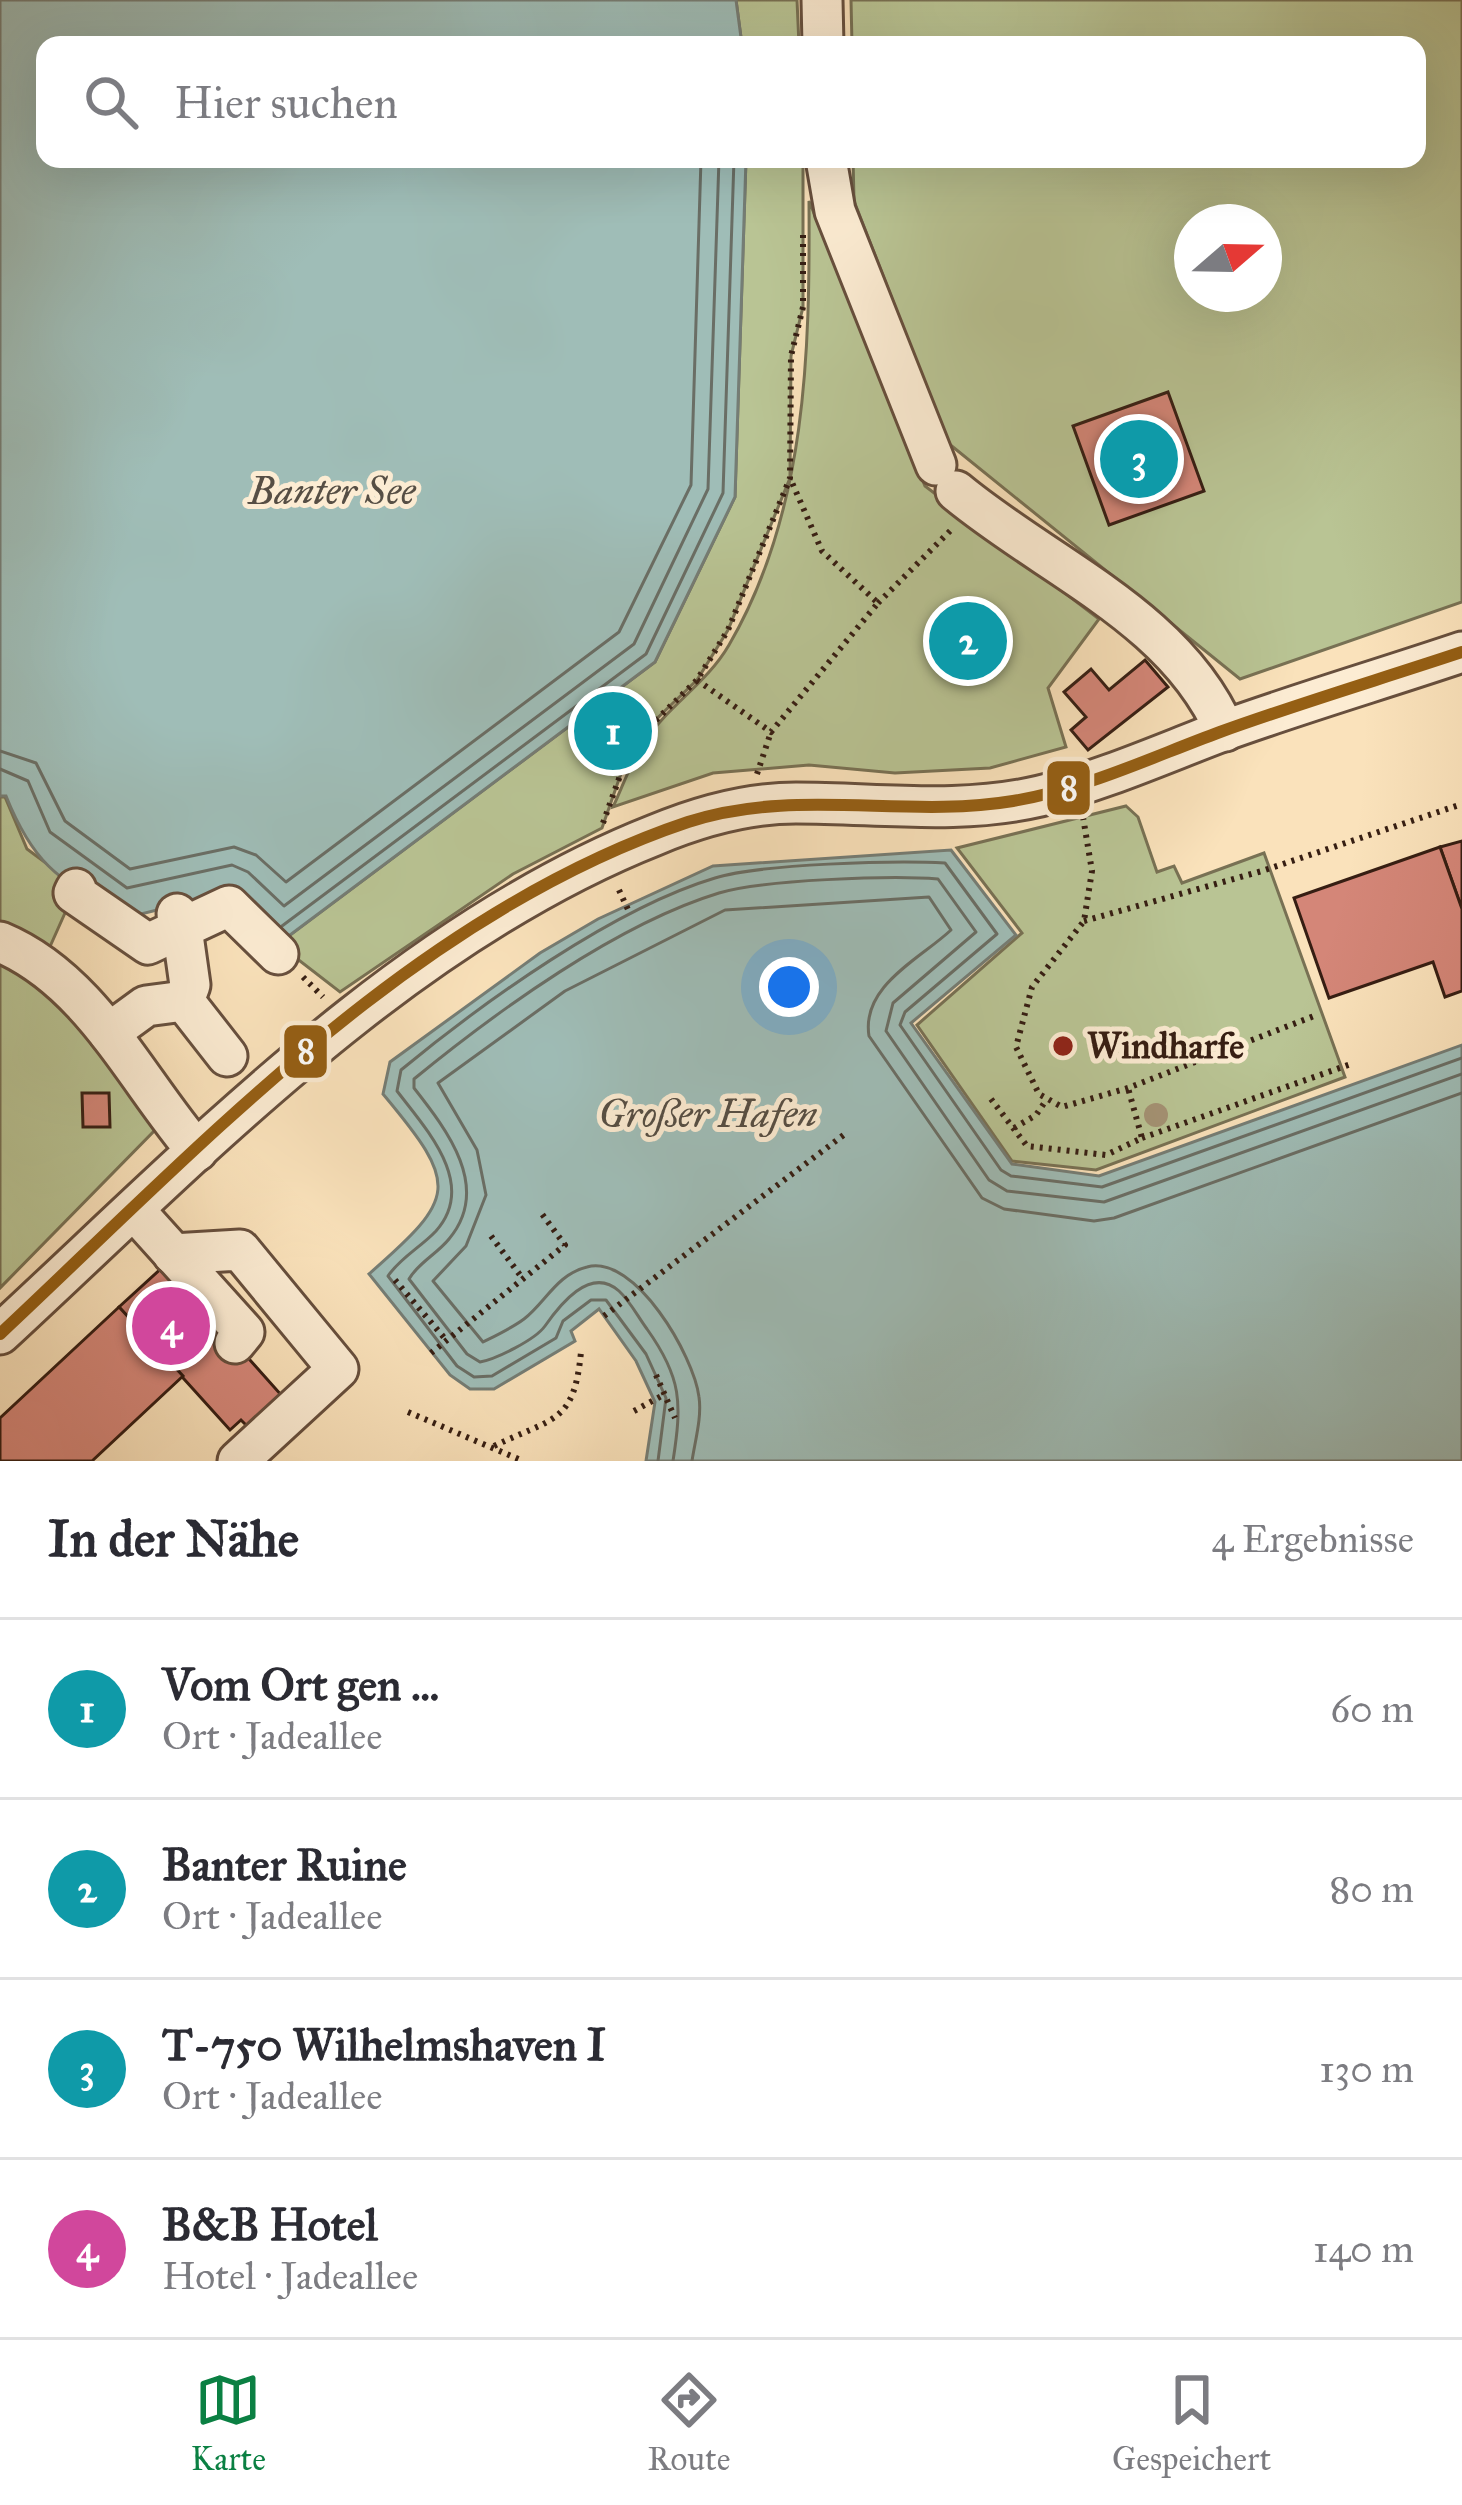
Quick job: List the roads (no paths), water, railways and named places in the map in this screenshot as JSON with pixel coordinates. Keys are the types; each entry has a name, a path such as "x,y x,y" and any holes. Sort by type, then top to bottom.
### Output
{"street":[{"path":"822,0 823,36"},
{"path":"828,168 835,211 955,487 1152,635 1213,700 1226,730"},
{"path":"0,1334 197,1151 337,1031 467,935 582,868 657,833 753,807 794,803 947,809 1040,796 1462,652"},
{"path":"76,889 74,893 148,944 179,921 229,906 278,954"},
{"path":"179,921 190,985 184,1001"},
{"path":"0,942 53,974 109,1033 197,1151"},
{"path":"109,1033 146,1006 184,1001"},
{"path":"184,1001 227,1056"},
{"path":"134,1210 244,1332 235,1343"},
{"path":"172,1254 240,1250 338,1370 238,1461"}],"water":[{"name":"Banter See","path":"0,0 736,0 741,36 36,36 36,168 746,168 735,497 655,662 278,944 230,892 125,918 52,869 28,840 6,796 0,796"},
{"name":"Großer Hafen","path":"951,850 1016,935 911,1023 1012,1164 1099,1176 1462,1045 1462,1461 646,1461 655,1402 636,1361 599,1309 571,1331 575,1341 494,1389 470,1389 450,1375 369,1274 419,1226 438,1190 426,1150 383,1094 390,1062 540,953 598,919 713,866"}],"place":[{"name":"T-750 Wilhelmshaven I","path":"1139,459"},
{"name":"Banter Ruine","path":"968,641"},
{"name":"Vom Ort gen ...","path":"613,731"},
{"name":"Windharfe","path":"1063,1046"},
{"name":"B&B Hotel","path":"171,1326"}]}
